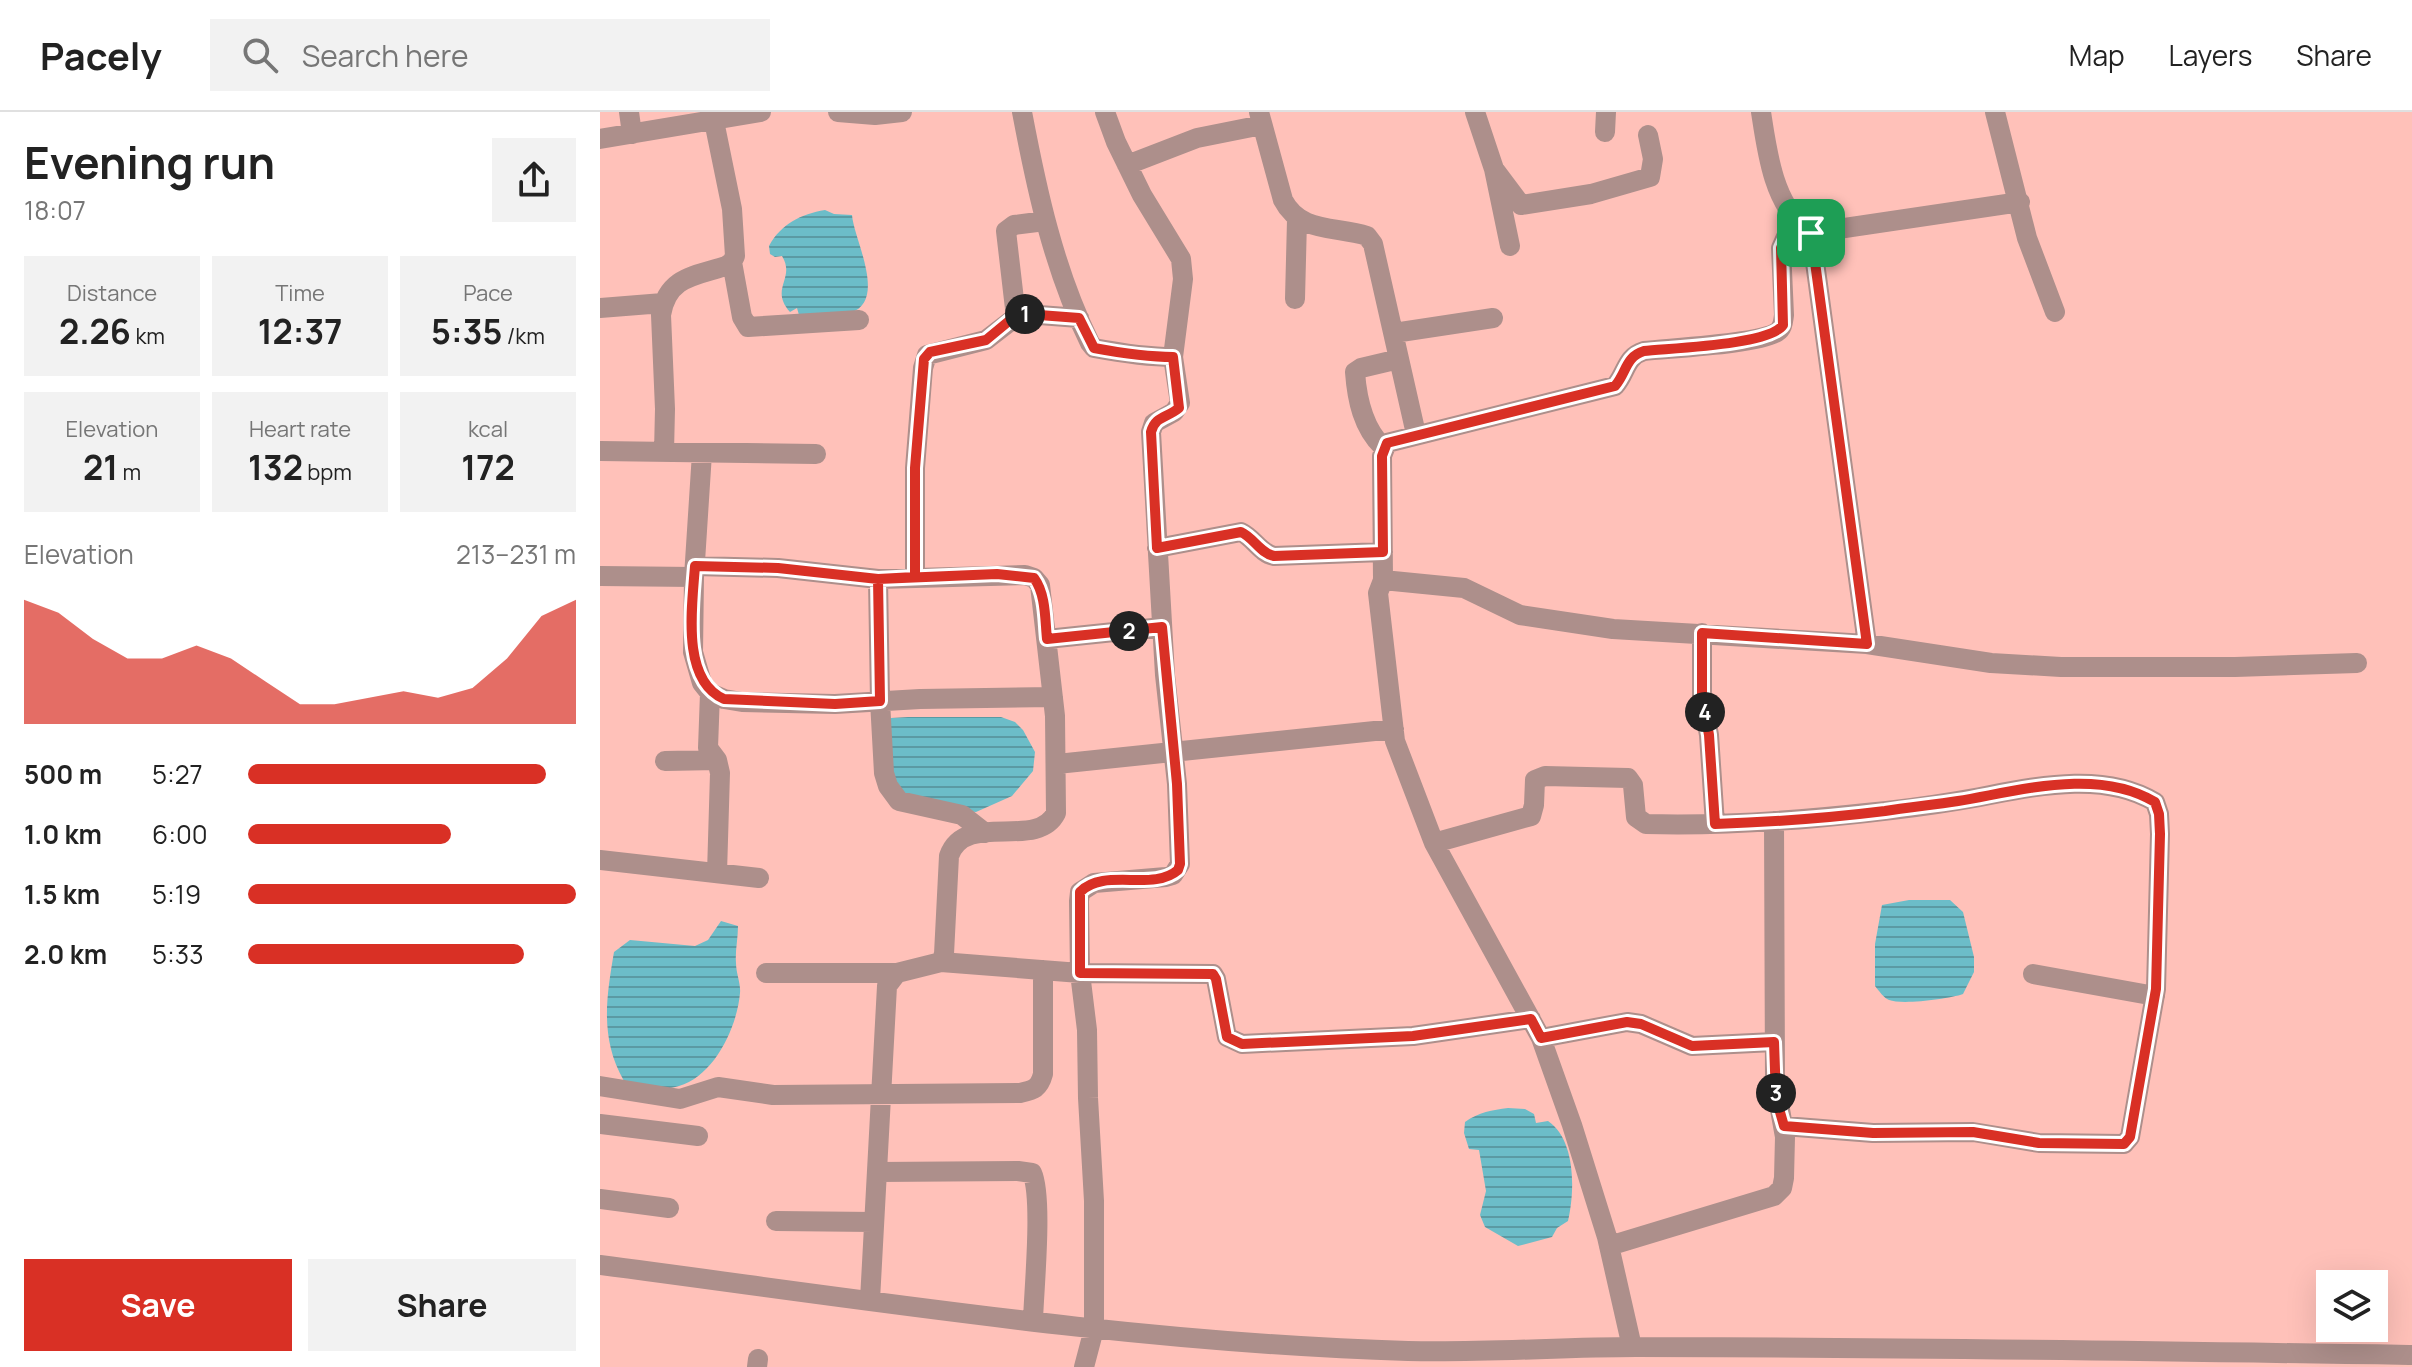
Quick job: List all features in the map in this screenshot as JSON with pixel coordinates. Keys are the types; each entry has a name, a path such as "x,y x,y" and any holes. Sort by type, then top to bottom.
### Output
{"street":[{"path":"629,112 632,134"},
{"path":"600,139 761,112"},
{"path":"838,112 875,115 902,112"},
{"path":"1022,112 1057,263 1094,348 1112,349 1136,357 1173,357"},
{"path":"1084,1367 1094,1329 1094,1201 1087,1030 1080,973 1080,892 1094,883 1166,877 1178,870 1180,864 1151,432 1158,419 1179,408 1173,357 1183,270 1176,249 1127,165 1105,112"},
{"path":"1475,112 1494,169 1510,246"},
{"path":"1761,112 1780,192 1794,219 1811,233 1867,644"},
{"path":"1995,112 2027,238 2055,312"},
{"path":"1127,165 1260,118 1283,200 1297,220 1295,299"},
{"path":"714,121 732,209 736,247 732,262 742,317 748,327 859,320"},
{"path":"1494,169 1521,205 1591,194 1650,177 1653,159 1648,135"},
{"path":"1811,233 2020,202"},
{"path":"1632,1347 1609,1246 1572,1125 1541,1038 1434,843 1395,741 1378,593 1383,580 1383,447 1416,434 1615,386 1628,360 1644,351 1740,341 1774,334 1783,325 1784,315 1781,248 1794,219"},
{"path":"1297,220 1367,236 1373,244 1416,434"},
{"path":"1016,317 1006,231 1014,225 1045,221"},
{"path":"664,452 663,303 673,286 683,279 732,262"},
{"path":"600,308 663,303"},
{"path":"915,577 915,468 924,359 930,352 986,340 1016,317 1026,314 1079,318"},
{"path":"1394,333 1493,318"},
{"path":"1383,447 1373,438 1365,423 1355,372 1399,359"},
{"path":"600,451 816,454"},
{"path":"702,453 694,572 693,652 699,675 710,693 707,742 720,773 717,873"},
{"path":"1157,548 1241,532 1267,555 1274,556 1383,552"},
{"path":"600,576 778,568 878,579 997,574 1034,578 1040,585 1047,639 1058,800 1053,820 1034,829 985,833 961,838 953,844 949,856 941,962"},
{"path":"878,579 884,773 893,795 910,805 962,815 985,833"},
{"path":"1383,580 1464,588 1520,615 1613,629 1867,644 1991,663 2061,667 2235,667 2357,663"},
{"path":"1047,639 1162,627"},
{"path":"1702,633 1702,697 1709,735 1715,824"},
{"path":"710,693 742,702 835,704 1053,697"},
{"path":"1057,764 1394,729"},
{"path":"665,761 717,760"},
{"path":"1434,843 1531,816 1535,780 1545,776 1628,778 1633,785 1635,811 1640,822 1658,824 1774,821 1887,810 2075,784 2102,785 2143,795 2155,802 2159,814 2155,996 2130,1137 2124,1144 2039,1143 1973,1132 1886,1133 1784,1126"},
{"path":"1609,1246 1774,1196 1782,1188 1784,1126 1776,1098 1774,1042 1774,821"},
{"path":"600,860 759,878"},
{"path":"766,973 897,973 941,962 1080,973 1213,974 1227,1037 1242,1044 1413,1036 1531,1019"},
{"path":"600,1086 680,1099 718,1087 773,1095 1020,1093 1034,1090 1041,1084 1043,1074 1043,970"},
{"path":"870,1300 886,997 891,978 897,973"},
{"path":"2033,974 2155,996"},
{"path":"1541,1038 1627,1022 1641,1024 1692,1046 1774,1042"},
{"path":"600,1124 698,1136"},
{"path":"878,1172 1032,1173 1036,1239 1033,1320"},
{"path":"600,1199 669,1208"},
{"path":"776,1221 874,1222"},
{"path":"600,1265 1094,1329 1256,1343 1411,1351 1632,1347 1659,1357 2412,1355"}],"water":[{"path":"825,210 852,215 866,269 867,296 861,306 850,313 799,315 797,308 790,312 784,304 782,290 786,264 782,256 770,254 769,246 792,221"},
{"path":"1001,717 1015,722 1035,752 1033,771 1012,796 976,812 913,802 891,779 887,725 891,718"},
{"path":"1909,900 1950,900 1963,912 1974,957 1974,972 1963,994 1904,1002 1885,998 1875,986 1875,944 1882,905"},
{"path":"721,921 738,926 736,967 740,990 734,1021 722,1049 703,1072 679,1086 658,1088 624,1081 616,1065 608,1034 607,1002 614,952 630,940 695,946 708,940"},
{"path":"1508,1108 1525,1109 1534,1114 1536,1123 1548,1121 1564,1140 1571,1167 1572,1195 1568,1221 1557,1228 1552,1237 1518,1246 1485,1227 1480,1215 1486,1191 1479,1150 1469,1149 1464,1133 1465,1122 1470,1119"}],"route":[{"path":"1811,233 1794,219 1784,237 1781,248 1783,325 1774,334 1740,341 1644,351 1628,360 1615,386 1387,443 1382,456 1383,552 1274,556 1267,555 1241,532 1157,548 1151,432 1158,419 1179,408 1173,357 1136,357 1112,349 1094,348 1079,318 1026,314 1016,317 986,340 930,352 924,359 913,511 915,577 878,579 880,701 835,704 724,699 710,693 695,667 695,566 778,568 878,579 997,574 1034,578 1040,585 1047,639 1162,627 1177,784 1180,864 1173,875 1166,877 1094,883 1080,892 1080,973 1213,974 1224,1030 1227,1037 1242,1044 1413,1036 1531,1019 1541,1038 1634,1022 1692,1046 1774,1042 1776,1098 1784,1126 1873,1133 1994,1133 2039,1143 2124,1144 2130,1137 2156,989 2160,834 2155,802 2143,795 2102,785 2075,784 1862,813 1715,824 1709,735 1701,687 1702,633 1867,644 1811,233"}]}
